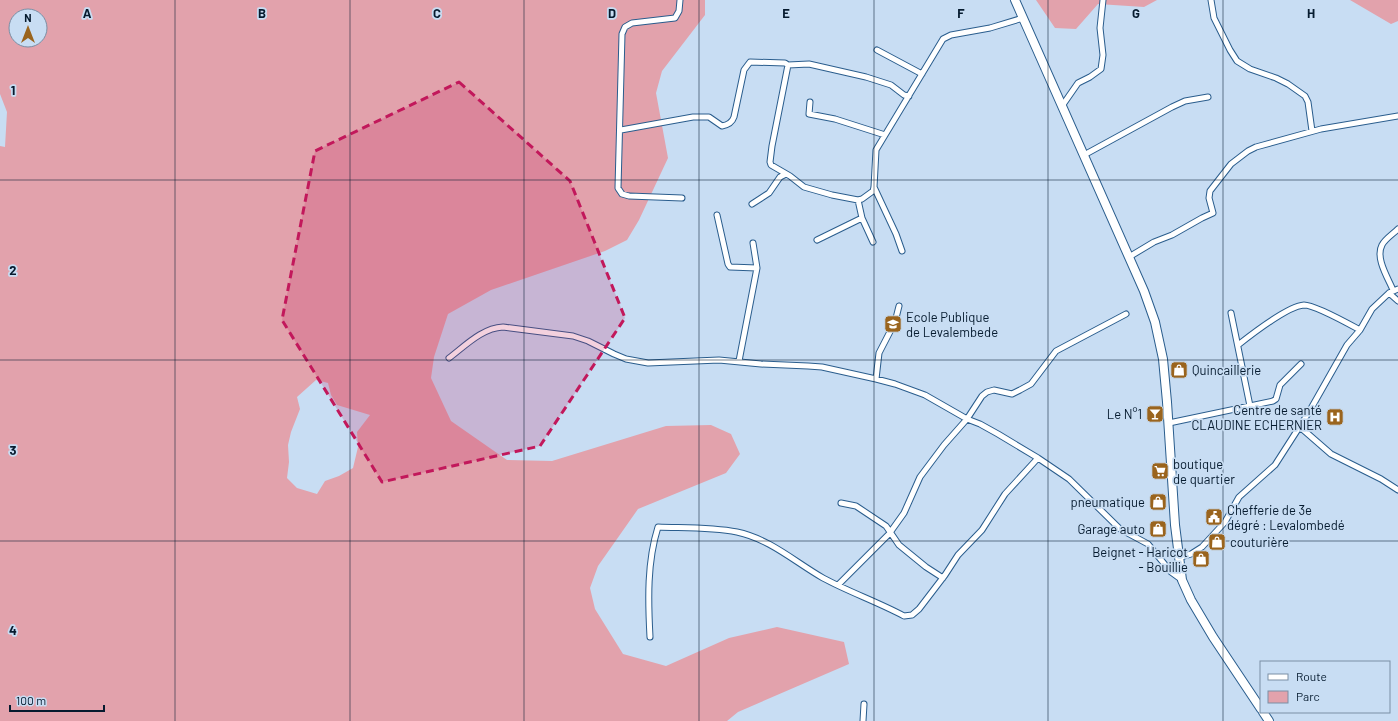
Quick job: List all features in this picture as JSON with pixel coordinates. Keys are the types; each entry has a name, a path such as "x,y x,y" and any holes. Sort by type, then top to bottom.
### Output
{"main road":[{"path":"1015,0 1144,290 1155,322 1163,359 1178,558 1182,580 1191,600 1213,637 1260,708"}],"street":[{"path":"680,0 679,11 675,18 669,20 632,23 625,27 622,34 618,188 622,194 629,196 682,198"},
{"path":"1062,106 1078,83 1090,77 1101,68 1103,55 1100,28 1103,0"},
{"path":"1211,0 1214,18 1237,61 1250,69 1288,84 1305,96 1310,109 1312,131"},
{"path":"902,250 894,228 874,187 876,150 943,40 947,37 990,28 1024,18"},
{"path":"877,50 922,74"},
{"path":"620,130 693,117 709,117 722,126 732,122 744,70 750,62 785,63 788,65 809,64 866,77 891,85 904,95 909,96"},
{"path":"788,65 770,162 773,167 804,187 832,195 858,200 869,194 874,187"},
{"path":"1084,155 1172,107 1185,101 1208,97"},
{"path":"810,102 809,114 885,135"},
{"path":"1129,257 1154,242 1172,235 1213,213 1209,198 1210,191 1236,159 1256,147 1321,128 1398,116"},
{"path":"752,204 769,193 780,177 786,174"},
{"path":"858,200 862,218 873,242"},
{"path":"717,215 728,264 730,267 757,268"},
{"path":"818,240 862,218"},
{"path":"1398,229 1385,241 1380,249 1382,262 1398,301"},
{"path":"739,361 757,268 753,243"},
{"path":"1178,558 1191,554 1202,547 1220,528 1239,497 1275,465 1300,427 1347,345 1360,330 1372,309 1394,291"},
{"path":"876,379 879,353 895,322 900,306"},
{"path":"1238,344 1272,320 1300,306 1313,306 1360,330"},
{"path":"1231,312 1250,406"},
{"path":"838,585 891,532 904,513 920,477 944,445 967,419 982,396 987,392 994,390 1012,394 1031,384 1056,351 1126,314"},
{"path":"449,358 485,331 494,327 503,327 573,336 588,341 626,359 648,363 719,360 739,361 761,364 822,367 876,379 925,395 967,419 980,424 1038,458 1069,479 1120,529 1148,544 1171,572 1182,580"},
{"path":"1168,423 1273,401 1276,399 1280,386 1301,364"},
{"path":"1300,427 1331,454 1381,479 1398,490"},
{"path":"650,637 648,582 654,540 658,527 728,531 757,539 772,545 823,578 904,616 908,616 912,615 919,609 943,578 958,555 982,530 1005,494 1038,458"},
{"path":"841,503 851,504 865,511 886,526 899,545 926,567 943,578"},
{"path":"863,721 864,704"}],"highlighted area":[{"path":"459,82 570,181 625,318 540,446 382,482 282,320 315,151"}],"green space":[{"path":"0,0 705,0 705,15 662,71 656,93 668,158 639,220 627,240 605,251 491,290 448,314 434,357 431,378 451,421 507,460 552,461 666,426 711,425 731,434 740,454 726,473 638,509 598,566 590,588 595,609 623,654 666,666 729,638 777,627 844,642 849,664 738,712 727,721 0,721 0,146 5,147 7,112 0,94","holes":["316,380 328,383 331,395 337,405 370,415 357,432 358,447 353,468 339,476 325,481 317,494 297,488 287,478 289,462 288,445 291,432 300,409 297,397"]},
{"path":"1036,0 1157,0 1144,7 1098,4 1076,29 1055,28"},
{"path":"1350,0 1398,0 1398,21 1391,24"}],"place":[{"name":"Ecole Publique de Levalembede","path":"893,324"},
{"name":"Quincaillerie","path":"1179,370"},
{"name":"Le N°1","path":"1155,414"},
{"name":"Centre de santé CLAUDINE ECHERNIER","path":"1335,417"},
{"name":"boutique de quartier","path":"1160,471"},
{"name":"pneumatique","path":"1158,502"},
{"name":"Chefferie de 3e dégré : Levalombedé","path":"1214,517"},
{"name":"Garage auto","path":"1158,529"},
{"name":"couturière","path":"1217,542"},
{"name":"Beignet - Haricot - Bouillie","path":"1201,559"}]}
